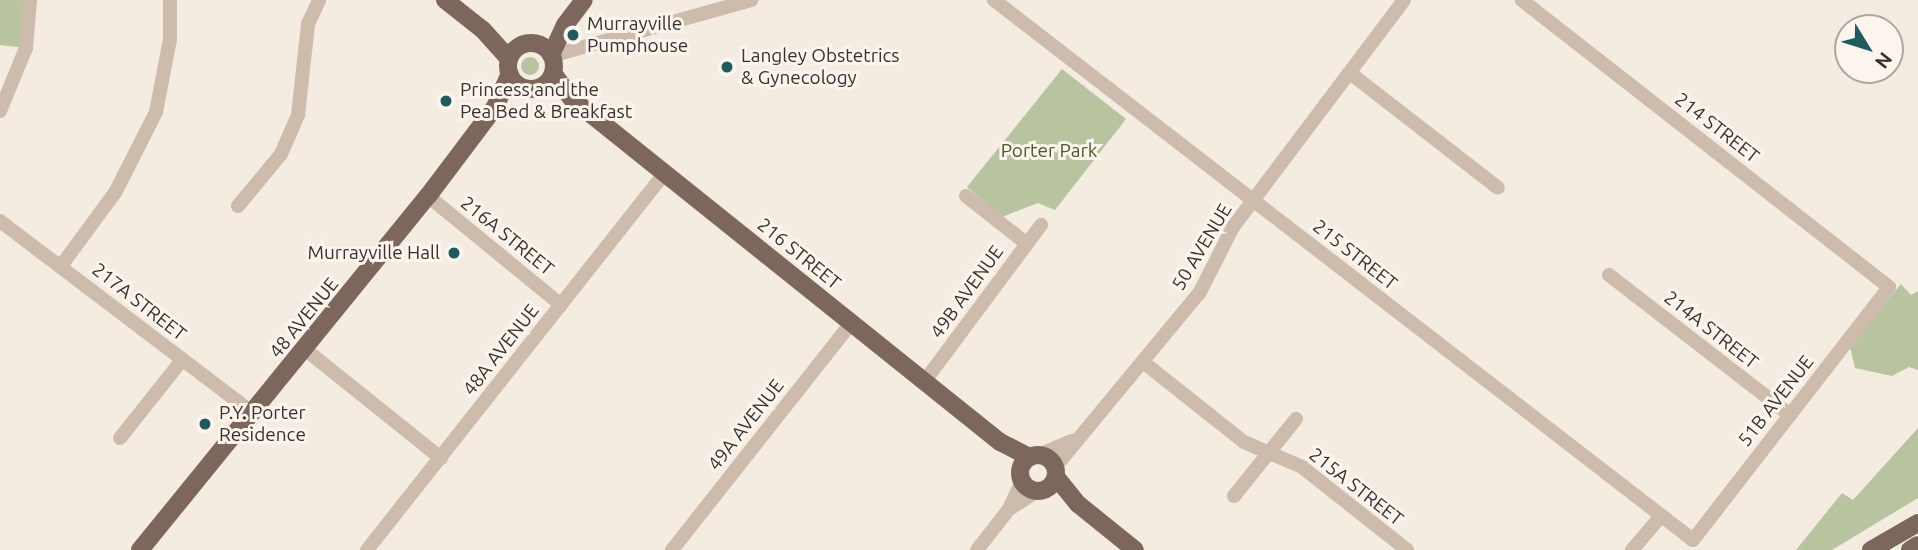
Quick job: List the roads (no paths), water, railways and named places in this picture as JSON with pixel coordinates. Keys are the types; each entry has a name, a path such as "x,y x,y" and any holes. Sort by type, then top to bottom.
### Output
{"main road":[{"path":"445,0 483,30 515,66"},
{"path":"548,64 565,25 584,0"},
{"path":"515,66 548,64"},
{"path":"515,66 548,64"},
{"name":"216 STREET","path":"548,64 572,99 1028,465"},
{"name":"48 AVENUE","path":"140,550 254,414 428,197 495,107 515,66"},
{"path":"1028,465 1056,471 1078,504 1135,550"},
{"path":"1028,465 1040,491 1078,504"},
{"path":"1040,491 1056,471"},
{"path":"1871,550 1918,523"},
{"path":"1910,550 1918,545"}],"street":[{"path":"0,111 26,48 30,0"},
{"path":"61,266 116,191 156,112 170,39 170,0"},
{"path":"238,206 281,154 298,115 308,24 318,0"},
{"path":"548,64 578,51 751,0"},
{"name":"215 STREET","path":"994,0 1693,540"},
{"name":"50 AVENUE","path":"1056,471 1073,440 1143,362 1206,284 1233,227 1404,0"},
{"name":"214 STREET","path":"1522,0 1889,287"},
{"path":"1350,73 1498,188"},
{"name":"48A AVENUE","path":"367,550 665,173"},
{"path":"966,196 1026,243"},
{"name":"216A STREET","path":"428,197 561,305"},
{"name":"217A STREET","path":"0,221 254,414"},
{"name":"49B AVENUE","path":"924,382 1041,225"},
{"name":"214A STREET","path":"1609,275 1790,415"},
{"name":"51B AVENUE","path":"1693,540 1889,287"},
{"name":"49A AVENUE","path":"672,550 851,323"},
{"path":"306,350 441,458"},
{"path":"120,438 182,360"},
{"name":"215A STREET","path":"1143,362 1244,442 1302,467 1405,549"},
{"path":"1234,496 1296,419"},
{"name":"50 AVENUE","path":"1028,465 1073,440"},
{"path":"977,550 1009,509 1028,465"},
{"path":"1009,509 1040,491"},
{"path":"1632,550 1661,516"}],"place":[{"name":"Murrayville Pumphouse","path":"573,35"},
{"name":"Langley Obstetrics & Gynecology","path":"727,67"},
{"name":"Princess and the Pea Bed & Breakfast","path":"446,101"},
{"name":"Murrayville Hall","path":"454,253"},
{"name":"P.Y. Porter Residence","path":"205,424"}],"park label":[{"name":"Porter Park","path":"1049,151"}]}
